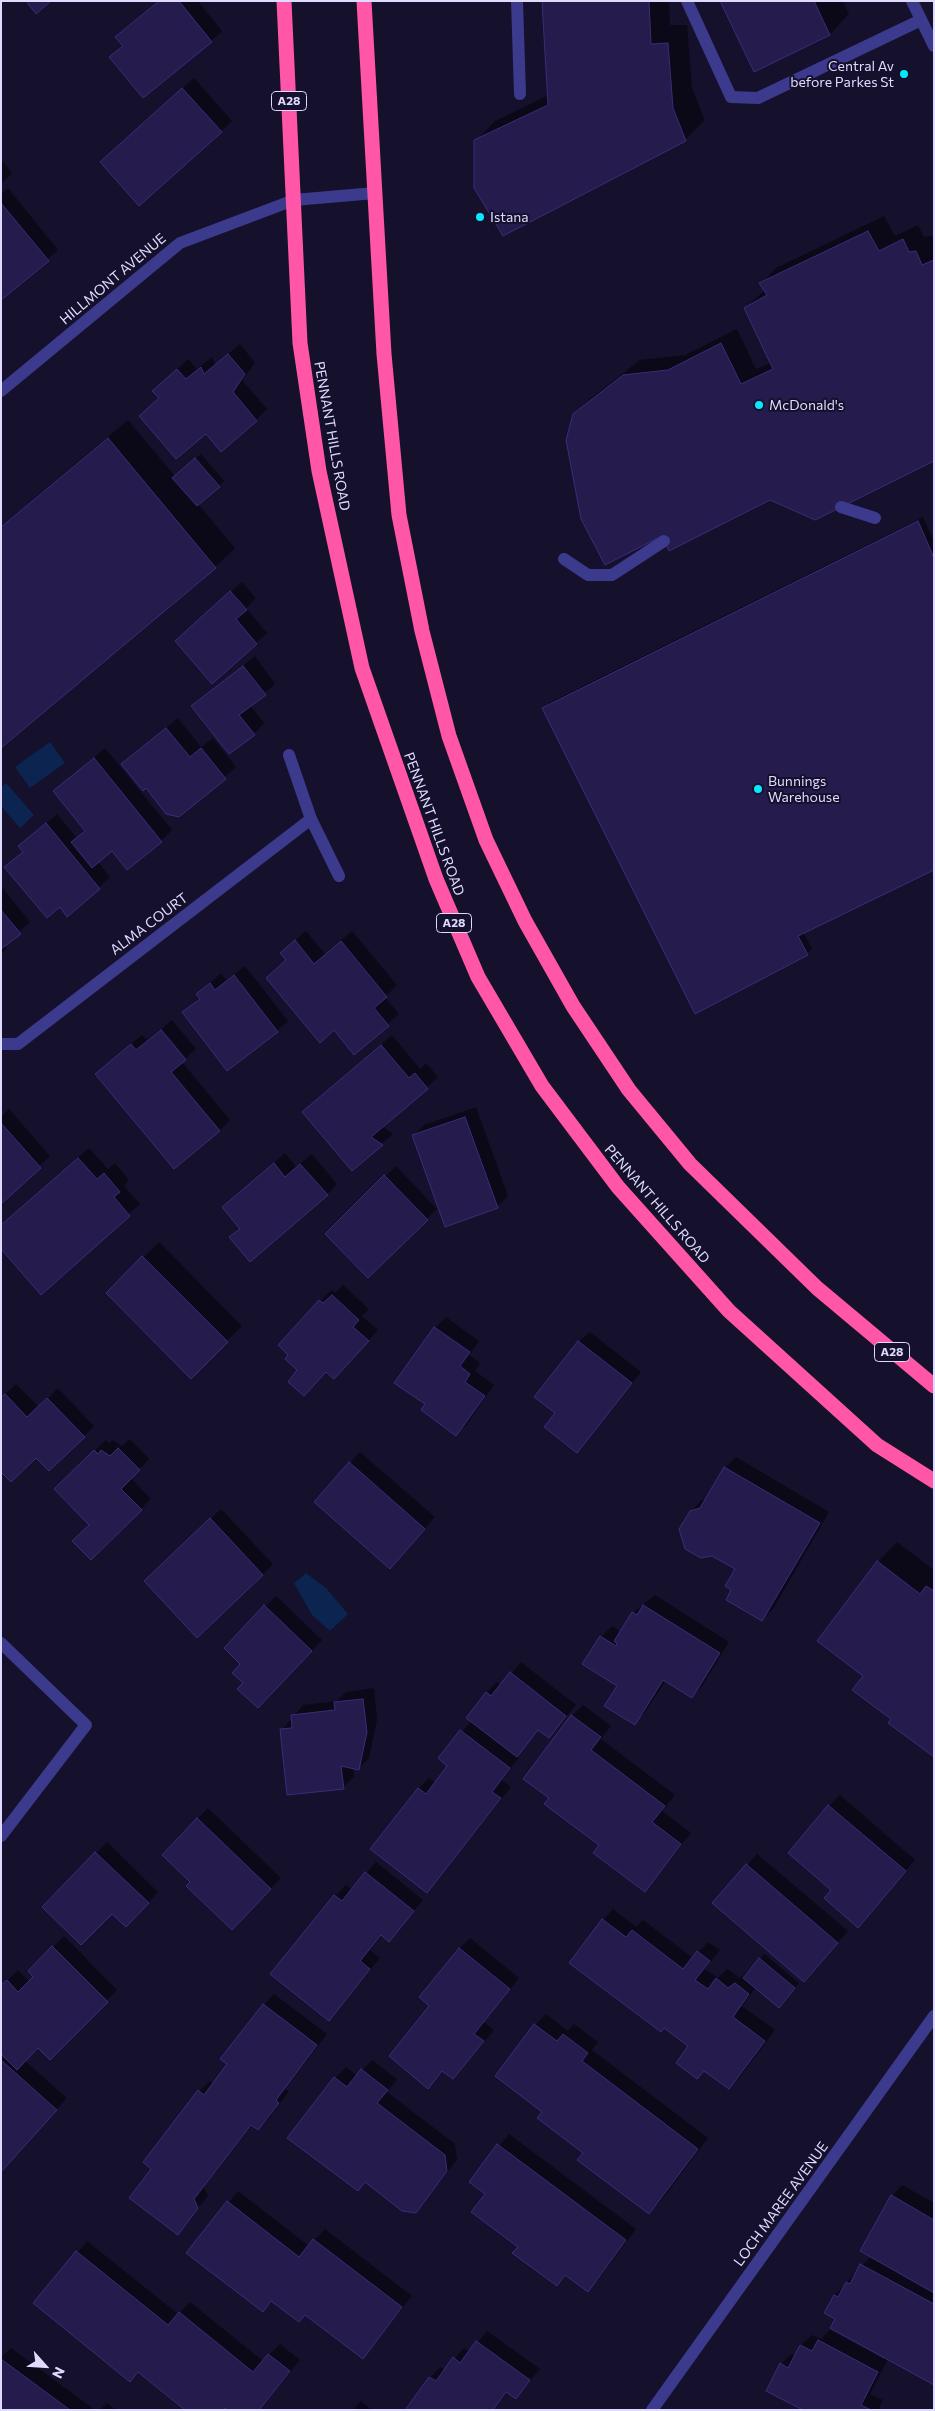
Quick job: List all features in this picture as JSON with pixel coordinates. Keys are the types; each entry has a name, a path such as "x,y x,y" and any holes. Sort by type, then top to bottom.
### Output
{"highway":[{"name":"PENNANT HILLS ROAD","path":"284,1 300,343 319,471 362,668 436,879 478,978 542,1086 612,1180 729,1311 877,1445 934,1480"},
{"name":"A28","path":"364,1 384,354 399,515 422,631 449,736 486,840 526,921 574,1006 629,1090 690,1164 817,1288 934,1386"}],"street":[{"path":"517,1 520,94"},
{"path":"687,1 731,97 758,98 921,20"},
{"path":"912,1 934,46"},
{"name":"HILLMONT AVENUE","path":"1,391 180,243 294,200 375,194"},
{"path":"841,507 875,518"},
{"path":"564,559 588,575 612,574 664,541"},
{"path":"289,755 311,819 339,876"},
{"name":"ALMA COURT","path":"1,1044 18,1044 311,819"},
{"path":"1,1643 86,1725 1,1836"},
{"name":"LOCH MAREE AVENUE","path":"652,2410 934,2016"}],"water":[{"path":"50,742 65,763 30,788 15,767"},
{"path":"6,783 34,815 20,828 1,806 1,787"},
{"path":"306,1573 326,1588 348,1614 330,1631 312,1615 294,1583"}],"building":[{"path":"26,1 51,1 36,14"},
{"path":"159,1 179,1 212,42 143,98 109,57 123,46 115,37"},
{"path":"542,1 649,1 651,44 668,43 673,108 686,141 503,236 474,188 474,140 548,105"},
{"path":"720,1 814,1 830,35 754,72"},
{"path":"182,88 222,132 139,206 100,162"},
{"path":"1,203 49,261 1,300"},
{"name":"McDonald's","path":"868,231 879,251 903,239 909,252 916,251 922,265 934,260 934,461 815,520 770,500 669,551 662,536 605,565 581,519 566,440 573,414 623,375 668,370 721,343 741,384 773,369 744,308 767,295 759,283"},
{"path":"228,354 245,374 233,392 257,421 221,452 206,434 176,459 139,416 159,398 152,391 177,369 186,379 201,367 204,374"},
{"path":"108,438 216,568 1,748 1,527"},
{"path":"195,458 220,487 197,506 172,478"},
{"name":"Bunnings Warehouse","path":"918,521 934,558 934,870 798,936 808,955 695,1014 542,708"},
{"path":"230,591 247,610 236,619 257,644 212,684 175,641"},
{"path":"243,666 266,695 239,715 255,735 229,754 191,706"},
{"path":"166,728 190,757 201,748 226,779 179,817 166,814 146,788 143,791 121,764"},
{"path":"94,758 162,842 127,870 112,851 92,868 71,842 85,831 53,791"},
{"path":"46,823 100,889 67,917 60,907 47,918 4,867 23,852 18,846"},
{"path":"1,910 21,934 1,949"},
{"path":"295,940 314,964 341,941 387,997 374,1008 389,1026 354,1055 334,1030 320,1043 266,978 286,960 280,953"},
{"path":"234,975 278,1032 227,1071 182,1012 200,999 196,994 210,983 215,990"},
{"path":"161,1030 186,1060 171,1072 220,1131 174,1169 95,1074 131,1044 136,1050"},
{"path":"381,1045 409,1078 415,1073 428,1089 371,1137 383,1145 352,1171 302,1112"},
{"path":"465,1117 498,1208 445,1227 412,1135"},
{"path":"1,1123 41,1168 1,1204"},
{"path":"78,1158 97,1179 104,1173 120,1192 114,1197 130,1216 41,1295 1,1249 1,1225"},
{"path":"274,1163 285,1177 300,1164 328,1195 250,1262 229,1237 240,1229 222,1207"},
{"path":"384,1175 428,1220 368,1278 325,1234"},
{"path":"142,1256 228,1342 191,1379 106,1293"},
{"path":"332,1295 359,1320 353,1327 369,1341 334,1379 326,1372 304,1396 288,1382 297,1370 285,1359 288,1355 278,1345 319,1300 323,1303"},
{"path":"434,1327 470,1352 460,1366 470,1374 465,1382 485,1396 456,1436 421,1410 425,1404 394,1383"},
{"path":"578,1341 632,1383 577,1453 544,1427 555,1413 534,1397"},
{"path":"5,1394 27,1417 47,1398 85,1437 49,1471 36,1458 11,1482 1,1472 1,1397"},
{"path":"118,1448 140,1470 121,1489 142,1510 91,1560 72,1541 89,1525 54,1489 94,1450 98,1454 101,1450 110,1456"},
{"path":"349,1462 425,1529 390,1569 314,1502"},
{"path":"724,1467 820,1523 762,1621 726,1600 731,1590 725,1586 735,1569 712,1556 701,1558 685,1549 679,1529 690,1511 700,1508"},
{"path":"210,1518 263,1575 197,1638 144,1581"},
{"path":"877,1561 920,1594 926,1586 934,1591 934,1757 888,1723 891,1719 852,1690 863,1676 817,1641"},
{"path":"264,1605 312,1651 258,1708 237,1689 243,1683 232,1673 240,1664 224,1648"},
{"path":"643,1605 720,1653 692,1698 663,1680 635,1725 604,1706 617,1686 582,1664 600,1636 616,1646 617,1644 614,1641 632,1612 637,1615"},
{"path":"510,1672 566,1716 549,1738 538,1730 517,1757 466,1718 486,1692 491,1696"},
{"path":"363,1699 367,1732 359,1770 341,1766 344,1789 287,1795 280,1729 292,1728 291,1715 335,1710 334,1702"},
{"path":"571,1715 601,1737 591,1750 665,1806 652,1822 681,1844 645,1892 593,1853 599,1845 544,1804 549,1798 523,1779"},
{"path":"460,1730 510,1768 492,1792 501,1798 427,1893 370,1849 418,1788 426,1794 447,1766 438,1758"},
{"path":"828,1805 906,1871 858,1928 824,1898 831,1890 788,1853"},
{"path":"197,1818 271,1889 232,1930 186,1886 190,1882 162,1855"},
{"path":"95,1852 149,1903 126,1927 112,1914 81,1945 42,1907"},
{"path":"746,1864 838,1943 804,1982 712,1903"},
{"path":"365,1872 414,1911 389,1942 381,1935 360,1961 370,1969 329,2021 270,1974 334,1895 342,1901"},
{"path":"602,1919 626,1937 632,1930 683,1969 697,1951 710,1961 695,1980 708,1989 716,1978 728,1988 735,1983 749,1994 733,2017 765,2041 729,2089 704,2071 697,2079 676,2063 688,2046 664,2028 661,2032 569,1963"},
{"path":"52,1946 108,2002 50,2060 38,2048 17,2070 1,2054 1,1985 7,1980 18,1992 33,1977 28,1971"},
{"path":"459,1948 510,1989 474,2034 484,2041 453,2079 442,2071 428,2089 389,2056 429,2006 419,1997"},
{"path":"759,1958 795,1988 779,2008 743,1978"},
{"path":"263,2004 317,2045 276,2100 279,2103 258,2130 251,2125 194,2199 198,2208 178,2235 129,2198 151,2169 143,2162 198,2090 204,2095 227,2064 220,2059"},
{"path":"534,2024 557,2041 563,2034 588,2053 582,2061 698,2149 649,2214 577,2160 583,2153 537,2118 542,2112 495,2076"},
{"path":"1,2060 57,2110 1,2172"},
{"path":"361,2069 388,2090 377,2103 445,2155 447,2171 416,2213 402,2211 365,2182 358,2191 287,2138 334,2077 347,2087"},
{"path":"497,2144 626,2240 588,2292 565,2275 557,2286 512,2253 518,2247 471,2212 485,2194 469,2182"},
{"path":"891,2195 934,2220 934,2293 860,2251"},
{"path":"227,2201 299,2257 313,2239 402,2307 363,2359 305,2315 299,2322 271,2301 263,2312 186,2253"},
{"path":"76,2251 168,2325 179,2312 253,2372 268,2354 290,2371 259,2410 227,2410 225,2408 224,2410 185,2410 138,2372 130,2382 33,2303"},
{"path":"860,2264 934,2304 934,2385 830,2328 835,2319 824,2313 834,2295 838,2297 846,2282 850,2284"},
{"path":"818,2340 878,2372 861,2405 871,2410 803,2410 766,2391 780,2363 788,2368 800,2345 812,2351"},
{"path":"476,2341 530,2380 516,2399 506,2392 493,2410 405,2410 429,2377 436,2381 453,2357 460,2363"},
{"path":"1,2359 70,2410 1,2410"}],"place":[{"name":"Central Av before Parkes St","path":"904,74"},
{"name":"Istana","path":"480,217"},
{"name":"McDonald's","path":"759,405"},
{"name":"Bunnings Warehouse","path":"758,789"}]}
